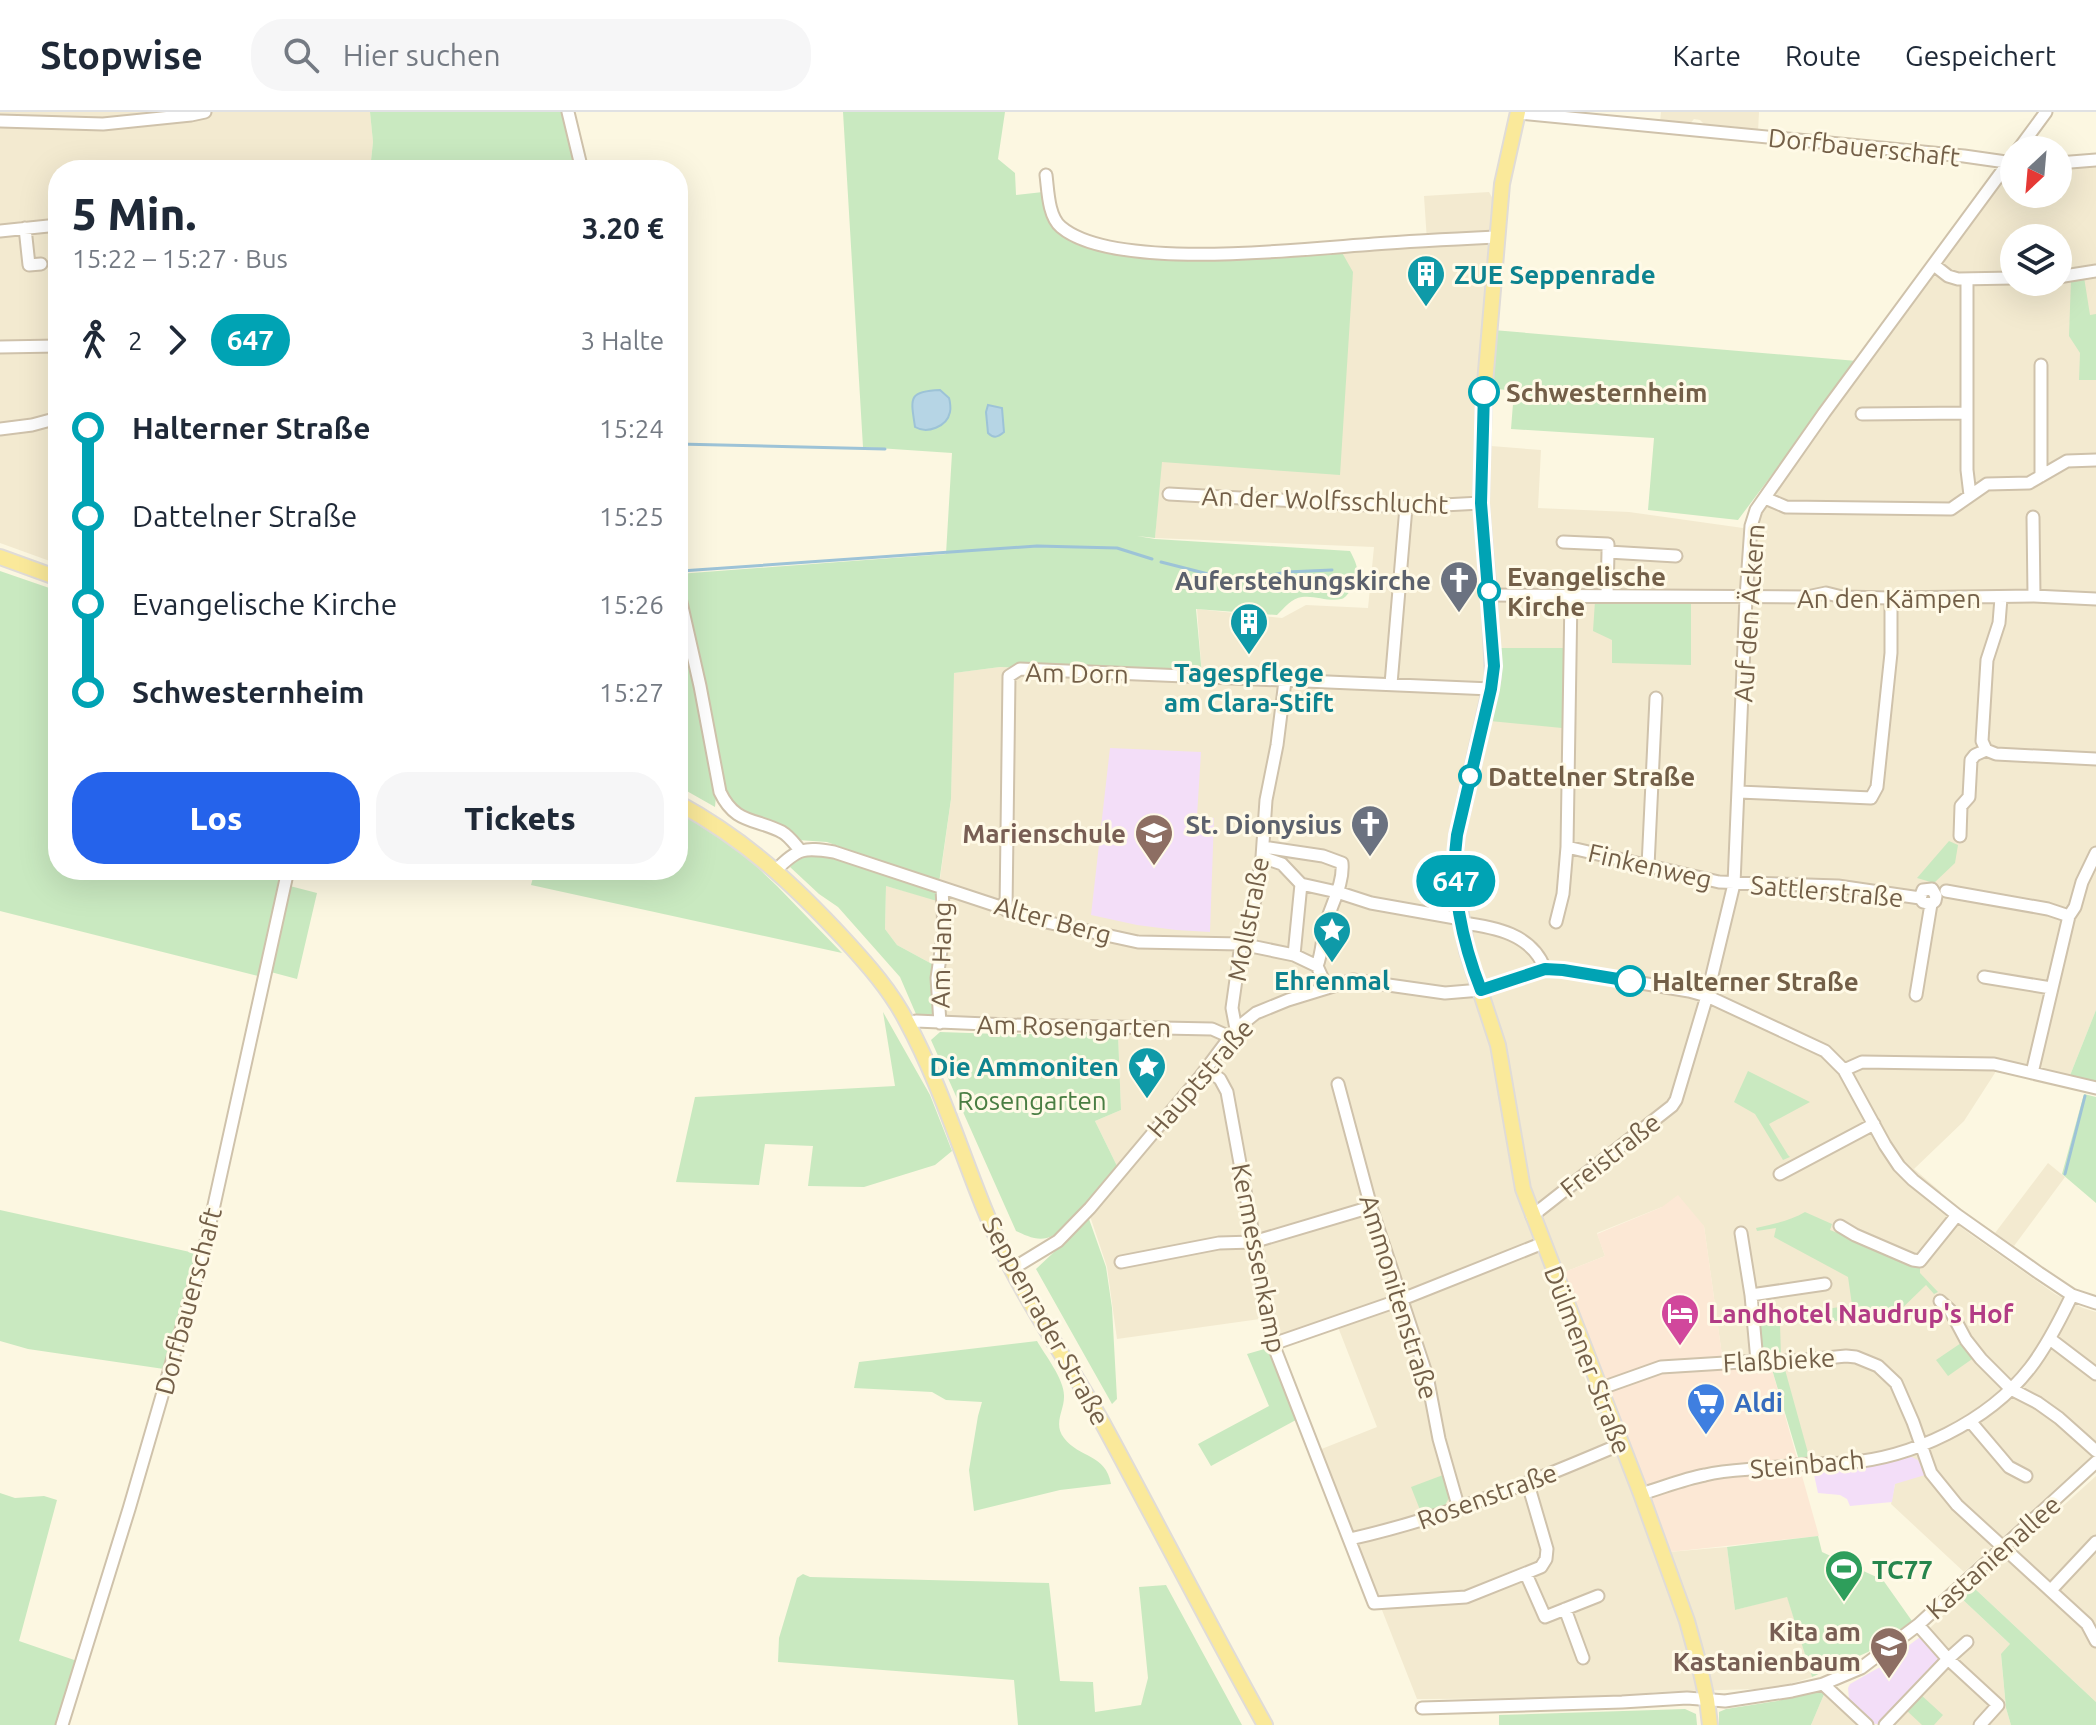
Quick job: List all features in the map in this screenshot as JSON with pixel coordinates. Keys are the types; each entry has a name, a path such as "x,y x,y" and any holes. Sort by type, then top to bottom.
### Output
{"main road":[{"path":"1481,990 1467,951 1454,871 1455,844 1494,666 1481,503 1484,395 1502,184 1518,113"},
{"path":"0,557 48,574"},
{"name":"Seppenrader Straße","path":"688,809 710,821 776,870 805,897 864,962 912,1022 978,1193 1012,1269 1101,1420 1265,1725"},
{"name":"Dülmener Straße","path":"1481,990 1498,1045 1523,1189 1536,1213 1543,1243 1687,1621 1707,1700 1710,1725"}],"street":[{"path":"0,121 103,124 205,112"},
{"path":"568,112 580,160"},
{"path":"2028,136 2046,112"},
{"name":"Dorfbauerschaft","path":"1518,113 2000,159"},
{"path":"2072,162 2096,160"},
{"path":"1046,175 1050,206 1058,225 1094,244 1129,250 1209,254 1496,237"},
{"name":"Auf den Äckern","path":"1707,996 1734,884 1746,597 1751,526 1756,510 2000,176"},
{"path":"0,231 48,226"},
{"path":"25,228 29,265 41,264"},
{"path":"1934,265 1948,276 2000,278"},
{"path":"2072,275 2096,271"},
{"path":"1967,279 1967,470 1970,495"},
{"path":"0,347 48,346"},
{"path":"2041,365 2041,476"},
{"path":"1862,414 1967,413"},
{"path":"0,429 48,421"},
{"path":"1765,498 1786,507 1951,509 1987,484 2029,483 2067,461 2096,460"},
{"name":"An der Wolfsschlucht","path":"1169,494 1406,507 1481,503"},
{"path":"1391,684 1406,507"},
{"path":"2033,517 2034,596"},
{"path":"1563,542 1608,544 1607,594"},
{"path":"1608,552 1676,556"},
{"name":"An den Kämpen","path":"1489,595 1807,597 1826,593 1842,597 2034,596 2096,599"},
{"path":"1556,922 1563,894 1567,847 1571,595"},
{"path":"1739,792 1871,798 1877,787 1891,653 1891,598"},
{"path":"2001,598 1999,623 1987,660 1982,741 1986,750 1996,754 2096,759"},
{"path":"688,633 720,792 725,803 745,819 785,834 800,850 776,870"},
{"name":"Am Dorn","path":"1006,910 1009,676 1013,672 1020,669 1285,681"},
{"path":"1285,681 1491,689"},
{"name":"Mollstraße","path":"1233,1033 1232,1008 1241,944 1250,929 1285,681"},
{"path":"1648,866 1656,698"},
{"path":"1960,836 1961,806 1969,797 1971,760 1986,750"},
{"name":"Finkenweg","path":"1567,847 1734,884"},
{"name":"Alter Berg","path":"800,850 814,848 834,852 1046,922 1138,942 1241,944 1294,955 1317,966"},
{"path":"1262,852 1282,864 1301,884 1371,903 1506,931 1537,954 1545,969"},
{"path":"1262,852 1323,856 1340,861 1343,868 1325,925 1317,966 1327,988"},
{"path":"2032,1073 2069,916 2096,853"},
{"name":"Dorfbauerschaft","path":"62,1725 203,1255 286,880"},
{"path":"1294,955 1301,884"},
{"name":"Sattlerstraße","path":"1734,884 1838,886 1926,901 1916,995"},
{"name":"Am Hang","path":"940,1023 937,978 944,930 942,888"},
{"path":"1946,891 2048,909 2069,916"},
{"path":"1481,990 1545,969 1563,970 1707,996 1816,1045 1844,1070 1885,1145 1905,1173 1957,1215 2072,1295 2096,1303"},
{"path":"1984,977 2051,988"},
{"name":"Hauptstraße","path":"1012,1269 1058,1241 1090,1208 1233,1033 1256,1013 1353,980 1445,993 1481,990"},
{"name":"Freistraße","path":"1536,1213 1672,1106 1707,996"},
{"name":"Am Rosengarten","path":"912,1022 1212,1029 1233,1033"},
{"path":"1844,1070 1862,1062 1984,1063 2096,1088"},
{"name":"Kermessenkamp","path":"1206,1069 1220,1079 1227,1092 1273,1344 1374,1603 1466,1597 1526,1574"},
{"name":"Ammonitenstraße","path":"1338,1084 1371,1207 1427,1376 1439,1439 1459,1509"},
{"path":"1780,1174 1874,1124"},
{"path":"1121,1262 1219,1243 1253,1242 1371,1207"},
{"path":"1840,1226 1920,1261 1957,1215"},
{"path":"1741,1233 1757,1361"},
{"path":"1273,1344 1400,1300 1543,1243"},
{"path":"1751,1295 1825,1284"},
{"name":"Steinbach","path":"1641,1494 1702,1475 1848,1463 1888,1456 1932,1440 1970,1421 2011,1389 2050,1339 2072,1295"},
{"path":"1940,1301 1950,1310 1966,1340 1981,1359 2011,1389 2059,1418 2096,1451"},
{"path":"2050,1339 2096,1374"},
{"name":"Flaßbieke","path":"1599,1389 1661,1367 1803,1361 1846,1356 1878,1366 1896,1383 1937,1483 2087,1624 2096,1641"},
{"path":"1970,1421 2009,1467 2026,1476"},
{"name":"Rosenstraße","path":"1350,1539 1459,1509 1528,1484 1621,1444"},
{"name":"Kastanienallee","path":"1422,1708 1687,1698 1725,1701 1823,1684 1861,1668 1918,1625 2096,1462"},
{"path":"1528,1484 1547,1554 1541,1567 1526,1574 1545,1617 1598,1596"},
{"path":"2051,1590 2096,1542"},
{"path":"1565,1609 1583,1658"},
{"path":"1918,1625 1948,1659 1998,1705 1980,1725"},
{"path":"1885,1725 1967,1642"},
{"path":"1823,1684 1867,1725"}],"shaded area":[{"path":"0,112 370,112 371,160 48,160 48,560 0,543"},
{"path":"1661,112 1759,112 1758,132 1730,126 1727,130 1694,119 1688,126 1660,123"},
{"path":"2096,162 2096,1010 2069,1078 2002,1062 1964,1121 1914,1169 1941,1192 1932,1205 2055,1294 2096,1312 2096,1452 1964,1572 1891,1504 1895,1484 1912,1457 1909,1457 1906,1446 1868,1455 1810,1460 1771,1366 1724,1370 1704,1226 1662,1207 1597,1233 1605,1256 1547,1279 1656,1556 1727,1547 1735,1610 1787,1596 1812,1677 1787,1685 1755,1689 1655,1692 1625,1698 1417,1699 1319,1450 1377,1427 1338,1327 1268,1348 1260,1319 1117,1339 1107,1267 1087,1207 1119,1170 1095,1121 1121,1110 1118,1034 935,1029 932,964 897,945 885,929 886,886 937,900 951,799 953,673 1000,667 1202,676 1197,609 1282,618 1306,605 1368,608 1374,547 1155,538 1161,461 1339,249 1427,241 1424,196 1489,192 1493,199 1478,445 1541,450 1538,508 1629,512 1743,528 2000,181 2000,208 2072,208 2072,164"},
{"name":"Marienschule","path":"1110,748 1201,752 1197,816 1214,818 1210,932 1137,925 1091,915"},
{"path":"2048,1163 2065,1177 2014,1246 1995,1233"},
{"path":"1678,1195 1704,1226 1724,1369 1771,1366 1819,1536 1669,1552 1562,1273 1605,1256 1597,1234 1662,1207"},
{"path":"1905,1457 1918,1460 1925,1475 1895,1484 1892,1502 1850,1506 1847,1499 1840,1495 1818,1493 1813,1470 1865,1466"},
{"path":"2096,1476 2096,1702 1973,1587"},
{"path":"1961,1598 2011,1645 2001,1655 2006,1708 2011,1725 1891,1725 1930,1628"},
{"name":"Kita am Kastanienbaum","path":"1920,1637 1941,1657 1939,1662 1881,1724 1875,1724 1849,1699 1850,1684 1880,1667"},
{"path":"1825,1692 1860,1725 1811,1725"}],"green space":[{"path":"370,112 566,112 578,160 371,160"},
{"path":"843,112 1005,112 998,159 1015,173 1016,195 1043,192 1056,226 1112,250 1340,249 1353,272 1340,475 1162,462 1155,538 1137,536 1155,539 1350,551 1358,571 1354,586 1342,599 1298,598 1277,615 1196,609 1202,675 1000,667 954,673 951,799 939,883 827,842 798,840 747,815 729,798 720,782 688,633 688,573 946,554 952,453 863,447"},
{"path":"2084,277 2090,315 2096,314 2096,380 2079,380 2080,353 2069,336 2072,279"},
{"path":"1493,330 1857,361 1738,520 1648,510 1654,438 1511,429 1514,391 1490,388"},
{"path":"0,571 48,588 48,880 283,880 262,977 0,911"},
{"path":"1595,601 1691,603 1691,665 1612,663 1612,640 1593,631"},
{"path":"688,641 717,784 715,807 688,792"},
{"path":"1500,648 1565,648 1562,728 1490,721 1501,681"},
{"path":"688,818 732,843 842,953 531,885 532,880 688,880"},
{"path":"1949,841 1958,845 1955,863 1934,883 1917,878"},
{"path":"802,854 829,854 938,891 937,901 886,886 885,929 897,945 932,964 935,1029 922,1028 900,977 838,907 790,867"},
{"path":"286,885 317,893 297,979 267,971"},
{"path":"2096,1010 2096,1085 2069,1078"},
{"path":"883,1012 930,1095 952,1151 935,1165 864,1187 808,1186 813,1146 765,1144 759,1185 676,1182 695,1097 895,1086"},
{"name":"Rosengarten","path":"940,1032 1118,1034 1121,1110 1095,1121 1117,1166 1085,1207 1055,1234 1039,1239 1016,1231 931,1040"},
{"path":"1748,1071 1810,1102 1769,1124 1790,1157 1783,1160 1755,1114 1734,1102"},
{"path":"2084,1094 2096,1097 2096,1203 2062,1174"},
{"path":"0,1210 199,1254 164,1369 28,1349 0,1341"},
{"path":"1805,1212 1832,1224 1830,1230 1916,1264 1920,1273 1938,1292 1934,1294 1926,1285 1892,1318 1780,1324 1781,1355 1763,1354 1760,1351 1758,1320 1852,1305 1848,1277 1774,1237 1776,1228 1757,1231 1756,1228"},
{"path":"1089,1219 1106,1267 1112,1308 1117,1399 1112,1404 1036,1269"},
{"path":"1037,1341 1063,1390 1064,1402 1059,1423 1061,1433 1070,1444 1104,1467 1111,1484 1060,1490 974,1511 969,1470 982,1402 946,1400 932,1392 854,1388 859,1362"},
{"path":"1964,1341 1975,1357 1948,1376 1936,1360"},
{"path":"1268,1348 1300,1419 1211,1466 1198,1444 1269,1406 1247,1354"},
{"path":"1771,1366 1784,1366 1810,1460 1799,1460"},
{"path":"1443,1475 1450,1496 1444,1507 1422,1515 1411,1487"},
{"path":"0,1493 15,1498 44,1496 57,1500 19,1641 80,1662 60,1725 0,1725"},
{"name":"TC77","path":"1818,1536 1822,1552 1883,1580 1912,1621 1868,1652 1812,1677 1787,1597 1735,1610 1727,1547"},
{"path":"803,1574 810,1577 1049,1583 1060,1681 1093,1682 1095,1712 1141,1705 1148,1678 1139,1587 1166,1585 1242,1725 1018,1725 1014,1680 778,1662 779,1638 797,1578"},
{"path":"1973,1587 2096,1702 2096,1725 2011,1725 2006,1708 2001,1654 2010,1644 1961,1598"},
{"path":"1825,1692 1811,1725 1719,1725 1719,1712 1726,1709"},
{"path":"1920,1694 1943,1715 1934,1725 1922,1725 1905,1709"},
{"path":"1685,1709 1696,1714 1697,1725 1499,1725 1499,1715"}],"water":[{"path":"940,390 949,398 950,409 945,422 925,430 915,427 914,398 922,392"},
{"path":"988,405 1002,408 1004,432 998,436 988,433"}],"waterway":[{"path":"688,444 885,449"},
{"path":"688,571 1037,546 1117,548 1152,559"},
{"path":"1161,562 1216,576 1255,579 1286,572 1332,570"},
{"path":"2065,1174 2085,1096"}],"bus line":[{"name":"647","path":"1484,392 1481,503 1494,666 1454,853 1467,951 1481,990 1545,969 1630,981"}],"place":[{"name":"ZUE Seppenrade","path":"1426,308"},
{"name":"Schwesternheim","path":"1484,392"},
{"name":"Evangelische Kirche","path":"1489,591"},
{"name":"Auferstehungskirche","path":"1459,614"},
{"name":"Tagespflege am Clara-Stift","path":"1249,656"},
{"name":"Dattelner Straße","path":"1470,776"},
{"name":"St. Dionysius","path":"1370,858"},
{"name":"Marienschule","path":"1154,867"},
{"name":"Ehrenmal","path":"1332,964"},
{"name":"Halterner Straße","path":"1630,981"},
{"name":"Die Ammoniten","path":"1147,1100"},
{"name":"Landhotel Naudrup's Hof","path":"1680,1347"},
{"name":"Aldi","path":"1706,1436"},
{"name":"TC77","path":"1844,1603"},
{"name":"Kita am Kastanienbaum","path":"1889,1680"}]}
